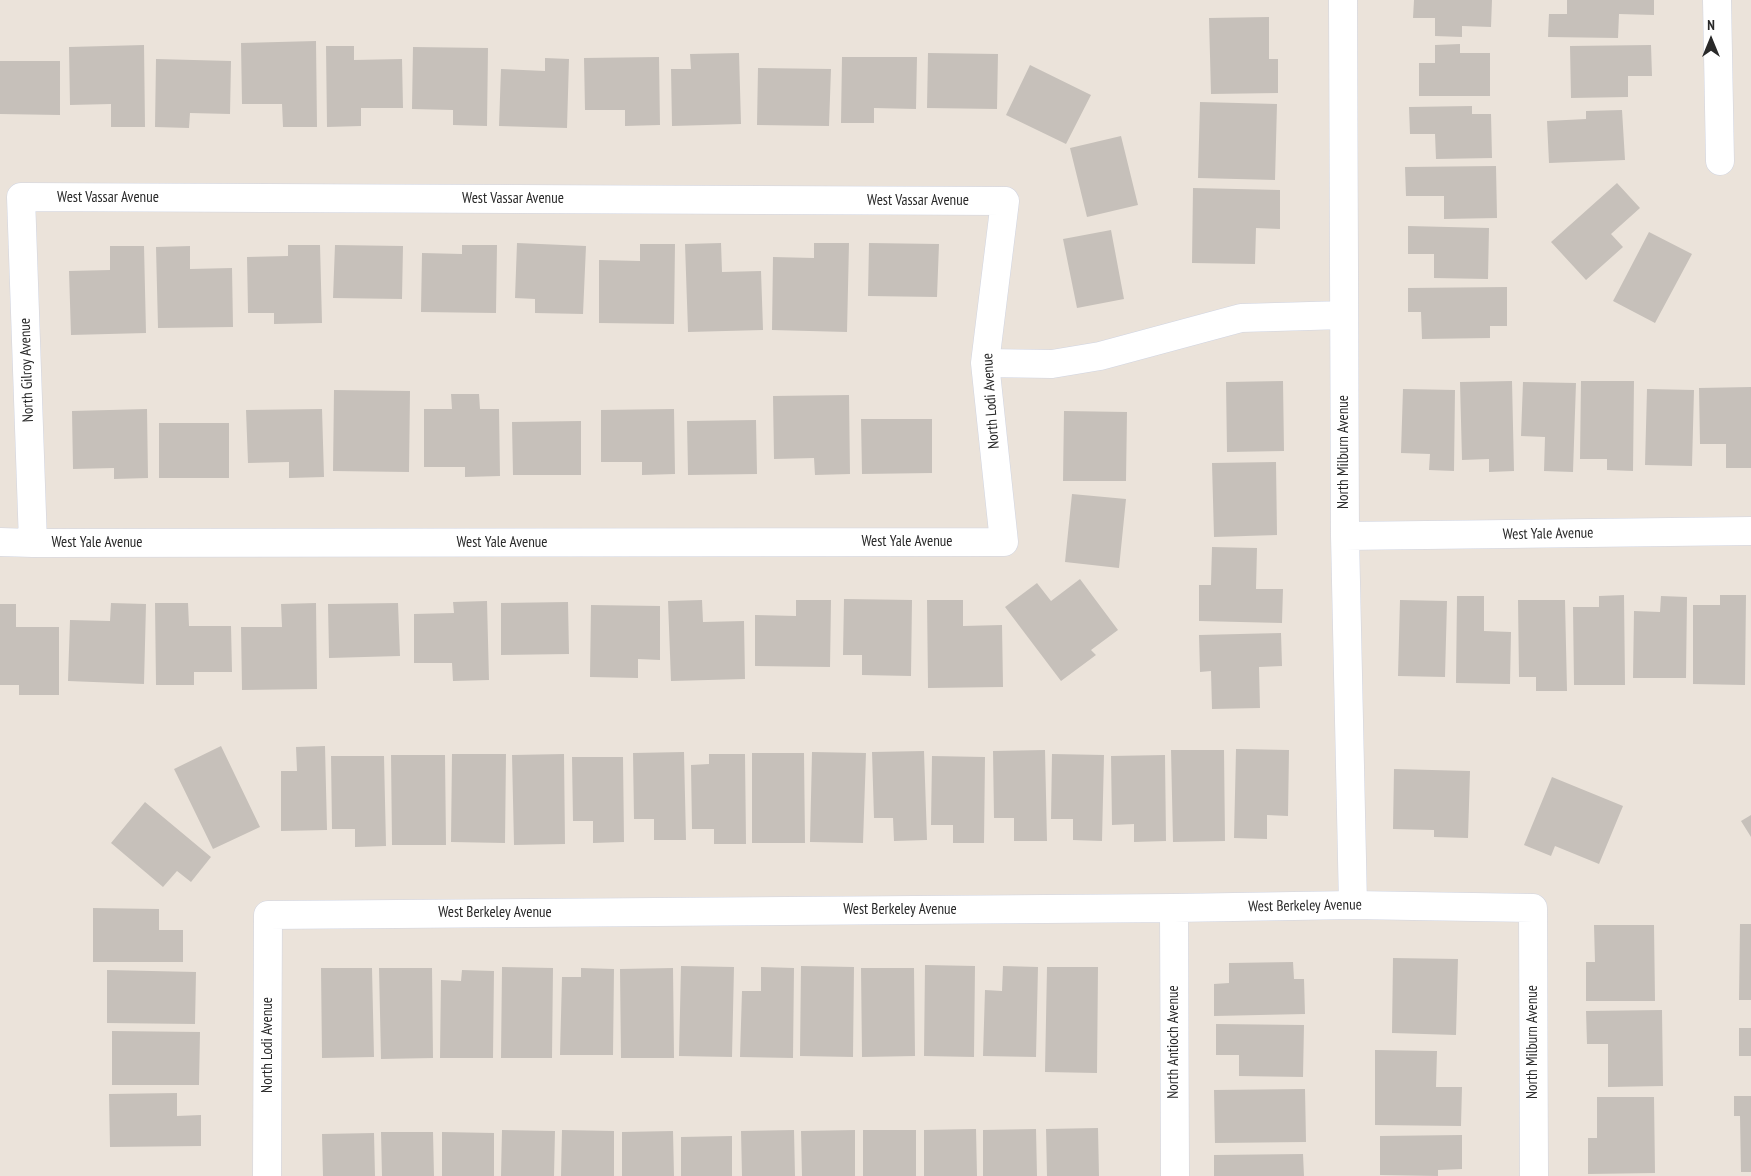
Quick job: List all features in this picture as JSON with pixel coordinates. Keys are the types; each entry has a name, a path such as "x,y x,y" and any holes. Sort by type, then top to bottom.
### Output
{"street":[{"name":"North Milburn Avenue","path":"1343,0 1345,536 1353,904"},
{"path":"1717,0 1720,161"},
{"name":"West Vassar Avenue","path":"21,197 1005,202"},
{"name":"North Gilroy Avenue","path":"21,197 33,543"},
{"name":"North Lodi Avenue","path":"1004,542 985,363 1005,202"},
{"path":"985,363 1052,364 1100,356 1241,318 1344,315"},
{"name":"West Yale Avenue","path":"1345,536 1751,531"},
{"name":"West Yale Avenue","path":"0,542 1004,542"},
{"name":"West Berkeley Avenue","path":"268,915 1174,908 1353,904 1533,908"},
{"name":"North Antioch Avenue","path":"1174,908 1175,1176"},
{"name":"North Milburn Avenue","path":"1533,908 1534,1176"},
{"name":"North Lodi Avenue","path":"267,1176 268,915"}],"building":[{"path":"1414,0 1492,0 1491,27 1462,26 1462,37 1435,36 1435,18 1413,18"},
{"path":"1567,0 1654,0 1654,15 1619,14 1618,38 1548,37 1549,14 1567,14"},
{"path":"1269,17 1269,59 1278,59 1278,93 1211,94 1209,18"},
{"path":"316,41 317,127 283,127 282,104 242,104 241,43"},
{"path":"1460,44 1460,53 1490,53 1490,96 1419,96 1419,63 1435,63 1435,45"},
{"path":"144,45 145,127 111,127 111,104 70,105 69,47"},
{"path":"1651,45 1652,76 1628,76 1628,97 1571,98 1570,46"},
{"path":"326,46 354,46 354,60 402,59 403,108 361,108 361,126 327,127"},
{"path":"413,47 488,48 487,126 453,125 453,110 412,109"},
{"path":"739,53 741,124 672,126 671,69 691,69 690,54"},
{"path":"928,53 998,54 997,109 927,108"},
{"path":"659,57 660,125 625,126 625,110 585,110 584,58"},
{"path":"842,57 917,57 916,109 874,108 874,123 841,123"},
{"path":"545,58 569,59 567,128 499,126 501,69 545,71"},
{"path":"156,59 231,61 230,114 190,113 189,128 155,127"},
{"path":"0,61 60,61 60,115 0,114"},
{"path":"1030,65 1091,95 1066,144 1006,115"},
{"path":"758,68 831,69 829,126 757,125"},
{"path":"1200,102 1277,104 1275,180 1198,178"},
{"path":"1472,106 1472,114 1491,114 1492,158 1436,159 1435,134 1410,134 1409,107"},
{"path":"1622,110 1625,160 1549,163 1547,121 1586,119 1586,111"},
{"path":"1121,136 1138,205 1087,217 1070,148"},
{"path":"1496,166 1497,218 1444,219 1444,196 1406,196 1405,167"},
{"path":"1617,183 1640,208 1611,234 1623,247 1586,280 1551,242"},
{"path":"1193,188 1280,190 1280,229 1256,228 1255,264 1192,263"},
{"path":"1408,226 1489,228 1488,279 1434,278 1434,254 1408,254"},
{"path":"1111,230 1124,299 1077,308 1063,239"},
{"path":"1649,232 1692,254 1655,323 1613,301"},
{"path":"517,243 586,246 583,314 535,313 535,299 515,298"},
{"path":"721,243 722,272 761,271 763,330 688,332 685,244"},
{"path":"814,243 849,243 847,332 772,330 773,257 814,258"},
{"path":"869,243 939,244 937,297 868,296"},
{"path":"640,244 675,244 674,324 599,323 599,260 640,261"},
{"path":"288,245 320,245 322,323 274,324 274,313 248,313 247,257 288,256"},
{"path":"335,245 403,246 402,299 333,298"},
{"path":"462,245 497,245 496,313 421,312 422,253 462,254"},
{"path":"110,246 144,246 146,333 71,335 69,271 110,270"},
{"path":"190,246 190,269 232,268 233,327 158,328 156,247"},
{"path":"1507,287 1507,326 1490,326 1490,338 1422,339 1421,312 1408,312 1408,288"},
{"path":"1283,381 1284,451 1227,452 1226,382"},
{"path":"1512,381 1514,471 1489,472 1489,459 1462,460 1460,382"},
{"path":"1581,381 1634,381 1633,471 1607,470 1607,459 1580,459"},
{"path":"1523,382 1576,383 1573,472 1544,471 1545,437 1521,436"},
{"path":"1751,387 1751,468 1726,468 1726,444 1700,444 1699,388"},
{"path":"1403,389 1455,390 1454,471 1429,470 1430,454 1401,453"},
{"path":"1647,389 1694,390 1692,466 1645,465"},
{"path":"334,390 410,391 409,472 333,471"},
{"path":"451,394 479,394 480,409 499,409 500,476 465,477 465,467 424,467 424,409 452,409"},
{"path":"849,395 850,474 815,475 814,458 774,459 773,396"},
{"path":"147,409 148,478 114,479 114,468 73,469 72,411"},
{"path":"322,409 324,477 289,478 289,462 248,463 246,410"},
{"path":"674,409 675,474 642,475 642,462 601,462 601,410"},
{"path":"1064,411 1127,412 1126,481 1063,481"},
{"path":"861,419 932,419 932,473 862,474"},
{"path":"756,420 757,474 688,475 687,421"},
{"path":"581,421 581,475 513,475 512,422"},
{"path":"159,423 229,423 229,478 159,478"},
{"path":"1276,462 1277,535 1214,537 1212,463"},
{"path":"1072,494 1126,499 1119,568 1065,562"},
{"path":"1212,547 1257,548 1256,589 1283,589 1282,623 1199,621 1199,585 1211,585"},
{"path":"1080,579 1118,630 1091,650 1096,655 1061,681 1005,607 1037,583 1051,601"},
{"path":"1624,595 1625,685 1574,685 1573,607 1599,607 1599,596"},
{"path":"1720,595 1746,595 1745,685 1693,684 1693,605 1720,605"},
{"path":"1457,596 1484,596 1484,631 1511,632 1510,684 1456,683"},
{"path":"1661,596 1687,597 1686,678 1633,678 1634,611 1660,612"},
{"path":"844,599 912,600 911,676 862,675 862,655 843,655"},
{"path":"702,600 703,622 744,621 745,679 671,681 668,601"},
{"path":"796,600 831,600 830,667 755,666 755,615 796,616"},
{"path":"927,600 963,600 963,626 1002,625 1003,687 928,688"},
{"path":"1400,600 1447,601 1445,677 1398,676"},
{"path":"1518,600 1565,600 1567,691 1536,691 1536,677 1519,677"},
{"path":"487,601 489,680 453,681 452,663 414,663 414,614 454,613 453,602"},
{"path":"568,602 569,654 501,655 501,603"},
{"path":"111,603 146,604 144,684 68,681 70,620 110,621"},
{"path":"155,603 188,603 189,626 231,626 232,672 194,672 194,685 156,685"},
{"path":"316,603 317,689 242,690 241,627 282,627 281,604"},
{"path":"398,603 400,656 329,658 328,604"},
{"path":"0,604 16,604 16,627 59,627 59,695 19,695 19,685 0,685"},
{"path":"591,605 660,606 660,660 638,659 638,678 590,677"},
{"path":"1281,633 1282,666 1259,667 1260,708 1212,709 1211,671 1200,672 1199,635"},
{"path":"221,746 260,827 213,849 174,769"},
{"path":"325,746 327,830 281,831 281,771 297,771 296,747"},
{"path":"1236,749 1289,750 1288,816 1267,815 1267,839 1234,838"},
{"path":"1045,750 1047,841 1014,841 1014,818 994,818 993,751"},
{"path":"1171,750 1224,750 1225,841 1173,842"},
{"path":"924,751 927,840 894,841 893,818 874,818 872,752"},
{"path":"684,752 686,840 654,840 654,819 634,819 633,753"},
{"path":"812,752 866,753 863,843 810,842"},
{"path":"752,753 804,753 805,843 752,843"},
{"path":"452,754 506,754 505,843 451,842"},
{"path":"564,754 565,844 514,845 512,755"},
{"path":"709,754 745,754 746,844 714,844 714,829 692,829 691,765 709,764"},
{"path":"1052,754 1104,755 1102,841 1073,840 1073,819 1051,819"},
{"path":"391,755 445,755 446,845 392,845"},
{"path":"1165,755 1166,841 1134,842 1134,824 1112,825 1111,756"},
{"path":"331,756 384,756 386,846 355,847 355,829 332,829"},
{"path":"932,756 985,757 984,843 953,843 953,825 931,825"},
{"path":"572,757 623,757 624,842 593,843 593,821 573,821"},
{"path":"1394,769 1470,771 1468,838 1434,837 1434,830 1393,829"},
{"path":"1552,777 1623,806 1599,864 1555,846 1551,856 1524,845"},
{"path":"145,802 211,857 191,882 177,871 163,887 111,843"},
{"path":"1751,815 1751,837 1741,821"},
{"path":"93,908 159,909 159,930 183,930 183,962 93,962"},
{"path":"1740,924 1751,924 1751,1000 1739,1000"},
{"path":"1594,925 1654,925 1655,1001 1586,1001 1586,962 1595,962"},
{"path":"1393,958 1458,959 1456,1035 1392,1033"},
{"path":"1293,962 1294,979 1304,979 1305,1014 1214,1016 1214,984 1229,983 1229,963"},
{"path":"925,965 975,966 974,1057 924,1056"},
{"path":"681,966 734,967 732,1057 679,1056"},
{"path":"801,966 854,967 853,1057 800,1056"},
{"path":"1003,966 1038,967 1036,1057 983,1056 985,990 1002,991"},
{"path":"502,967 553,968 552,1058 501,1058"},
{"path":"761,967 794,968 793,1058 740,1057 742,991 761,991"},
{"path":"1047,967 1098,967 1097,1073 1045,1072"},
{"path":"321,968 372,968 374,1057 322,1058"},
{"path":"379,968 432,968 433,1058 381,1059"},
{"path":"581,968 614,969 613,1055 560,1055 562,977 581,977"},
{"path":"673,968 674,1058 621,1058 620,969"},
{"path":"861,968 914,968 915,1056 862,1057"},
{"path":"107,970 196,972 195,1024 107,1023"},
{"path":"462,970 494,971 493,1058 440,1058 441,980 461,981"},
{"path":"1662,1010 1663,1086 1608,1087 1608,1044 1587,1044 1586,1011"},
{"path":"1216,1024 1304,1025 1303,1077 1239,1076 1239,1055 1216,1055"},
{"path":"1739,1028 1751,1028 1751,1056 1739,1056"},
{"path":"112,1031 200,1032 199,1085 112,1085"},
{"path":"1375,1050 1437,1051 1436,1087 1462,1087 1461,1126 1375,1125"},
{"path":"1305,1089 1306,1142 1215,1143 1214,1090"},
{"path":"177,1093 177,1116 201,1115 201,1146 110,1147 109,1094"},
{"path":"1734,1096 1751,1096 1751,1172 1741,1172 1740,1116 1734,1116"},
{"path":"1597,1097 1654,1097 1655,1173 1588,1174 1588,1138 1597,1138"},
{"path":"1098,1128 1099,1176 1047,1176 1046,1129"},
{"path":"976,1129 977,1176 924,1176 924,1130"},
{"path":"1036,1129 1037,1176 983,1176 983,1130"},
{"path":"502,1130 555,1131 554,1176 501,1176"},
{"path":"562,1130 614,1131 614,1176 561,1176"},
{"path":"794,1130 795,1176 742,1176 741,1131"},
{"path":"855,1130 855,1176 802,1176 801,1131"},
{"path":"863,1130 916,1130 916,1176 863,1176"},
{"path":"673,1131 674,1176 622,1176 622,1132"},
{"path":"381,1132 433,1132 434,1176 382,1176"},
{"path":"442,1132 494,1133 494,1176 442,1176"},
{"path":"374,1133 375,1176 323,1176 322,1134"},
{"path":"1462,1135 1462,1169 1438,1170 1438,1176 1380,1175 1380,1136"},
{"path":"732,1136 732,1176 681,1176 681,1137"},
{"path":"1303,1154 1304,1176 1214,1176 1214,1155"}]}
